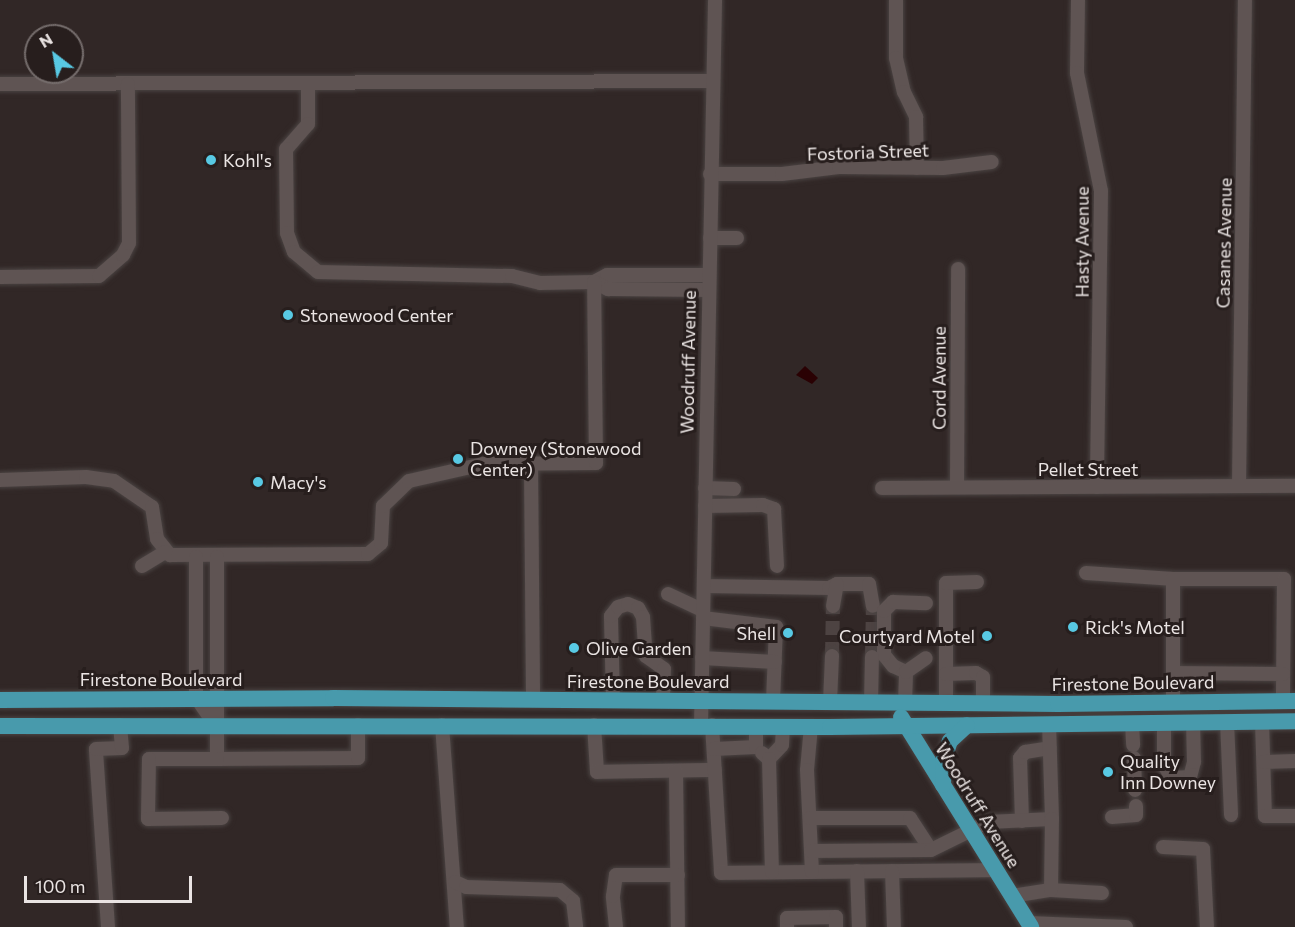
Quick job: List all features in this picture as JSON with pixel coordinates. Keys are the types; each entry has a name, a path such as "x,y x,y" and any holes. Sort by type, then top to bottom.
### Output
{"main road":[{"name":"Firestone Boulevard","path":"0,700 196,697 663,699 871,703 1289,701"},
{"name":"Woodruff Avenue","path":"900,703 905,726 1030,925"},
{"path":"0,726 358,724 905,726 1295,721"},
{"path":"943,785 944,759 950,741 967,725"}],"street":[{"name":"Woodruff Avenue","path":"715,0 711,81 705,586 701,700 714,749 721,873 772,872"},
{"path":"896,0 896,58 902,85 916,117 917,168"},
{"name":"Hasty Avenue","path":"1078,0 1077,74 1101,191 1097,487"},
{"name":"Casanes Avenue","path":"1239,486 1245,0"},
{"path":"0,84 711,81"},
{"path":"308,83 308,124 288,144 286,158 287,233 294,252 306,265 328,275 512,276 540,282 594,282 608,289 709,290"},
{"path":"0,277 99,276 123,255 129,243 128,84"},
{"name":"Fostoria Street","path":"710,174 917,168 992,162"},
{"path":"710,238 736,238"},
{"name":"Cord Avenue","path":"957,487 958,268"},
{"path":"594,282 607,275 709,275"},
{"path":"142,566 165,552 196,557 368,554 381,543 383,506 409,481 473,465 597,464 594,282"},
{"path":"531,464 533,700"},
{"path":"0,480 86,477 114,481 152,507 157,539 165,552"},
{"name":"Pellet Street","path":"882,488 1295,486"},
{"path":"705,488 734,489"},
{"path":"705,506 763,505 774,509 777,566"},
{"path":"196,557 196,697 215,725"},
{"path":"217,557 215,698 217,759"},
{"path":"1086,573 1173,579 1284,579 1283,674 1289,701"},
{"path":"1173,579 1173,702"},
{"path":"946,703 946,584 977,582"},
{"path":"705,586 829,588 837,584 868,584 873,606"},
{"path":"833,606 837,584"},
{"path":"668,594 703,614 775,627 773,702"},
{"path":"906,672 893,666 885,656 884,611 893,602 926,603"},
{"path":"613,700 611,616 618,607 628,604 638,608 643,617 646,656 664,669 663,699"},
{"path":"830,702 832,656"},
{"path":"871,703 872,657"},
{"path":"702,658 775,662"},
{"path":"900,703 906,672 926,658"},
{"path":"946,674 976,673 983,677 983,703"},
{"path":"1173,674 1283,674"},
{"path":"1164,723 1164,765 1172,778 1190,777 1194,762 1193,722"},
{"path":"1227,722 1231,815"},
{"path":"1262,722 1265,816 1295,816"},
{"path":"1132,723 1135,790"},
{"path":"222,818 148,819 149,759 358,758 358,724"},
{"path":"1049,724 1052,819 1051,890"},
{"path":"108,927 96,750 122,748 120,725"},
{"path":"442,725 457,927"},
{"path":"594,725 597,772 715,770"},
{"path":"756,726 756,747"},
{"path":"783,726 782,745 769,759 772,872 996,870"},
{"path":"811,726 812,872"},
{"path":"714,749 756,747 769,759"},
{"path":"1022,820 1020,758 1025,752 1050,748"},
{"path":"1264,762 1295,761"},
{"path":"676,771 678,927"},
{"path":"1112,817 1137,814 1136,806"},
{"path":"810,818 910,818 931,850"},
{"path":"811,851 931,850 988,822 1052,819"},
{"path":"1163,847 1203,849 1208,927"},
{"path":"857,871 859,927"},
{"path":"892,871 894,927"},
{"path":"616,927 616,875 678,875"},
{"path":"455,882 466,887 560,890 573,901 576,927"},
{"path":"1012,896 1051,890 1102,893"},
{"path":"787,927 787,918 836,917 836,927"},
{"path":"1030,925 1126,927"}],"shaded area":[{"path":"805,366 818,378 812,384 796,375"}],"tunnel":[{"path":"832,656 833,606"},
{"path":"872,657 873,606"}],"place":[{"name":"Kohl's","path":"211,160"},
{"name":"Stonewood Center","path":"288,315"},
{"name":"Downey (Stonewood Center)","path":"458,459"},
{"name":"Macy's","path":"258,482"},
{"name":"Rick's Motel","path":"1073,627"},
{"name":"Shell","path":"788,633"},
{"name":"Courtyard Motel","path":"987,636"},
{"name":"Olive Garden","path":"574,648"},
{"name":"Quality Inn Downey","path":"1108,772"}]}
